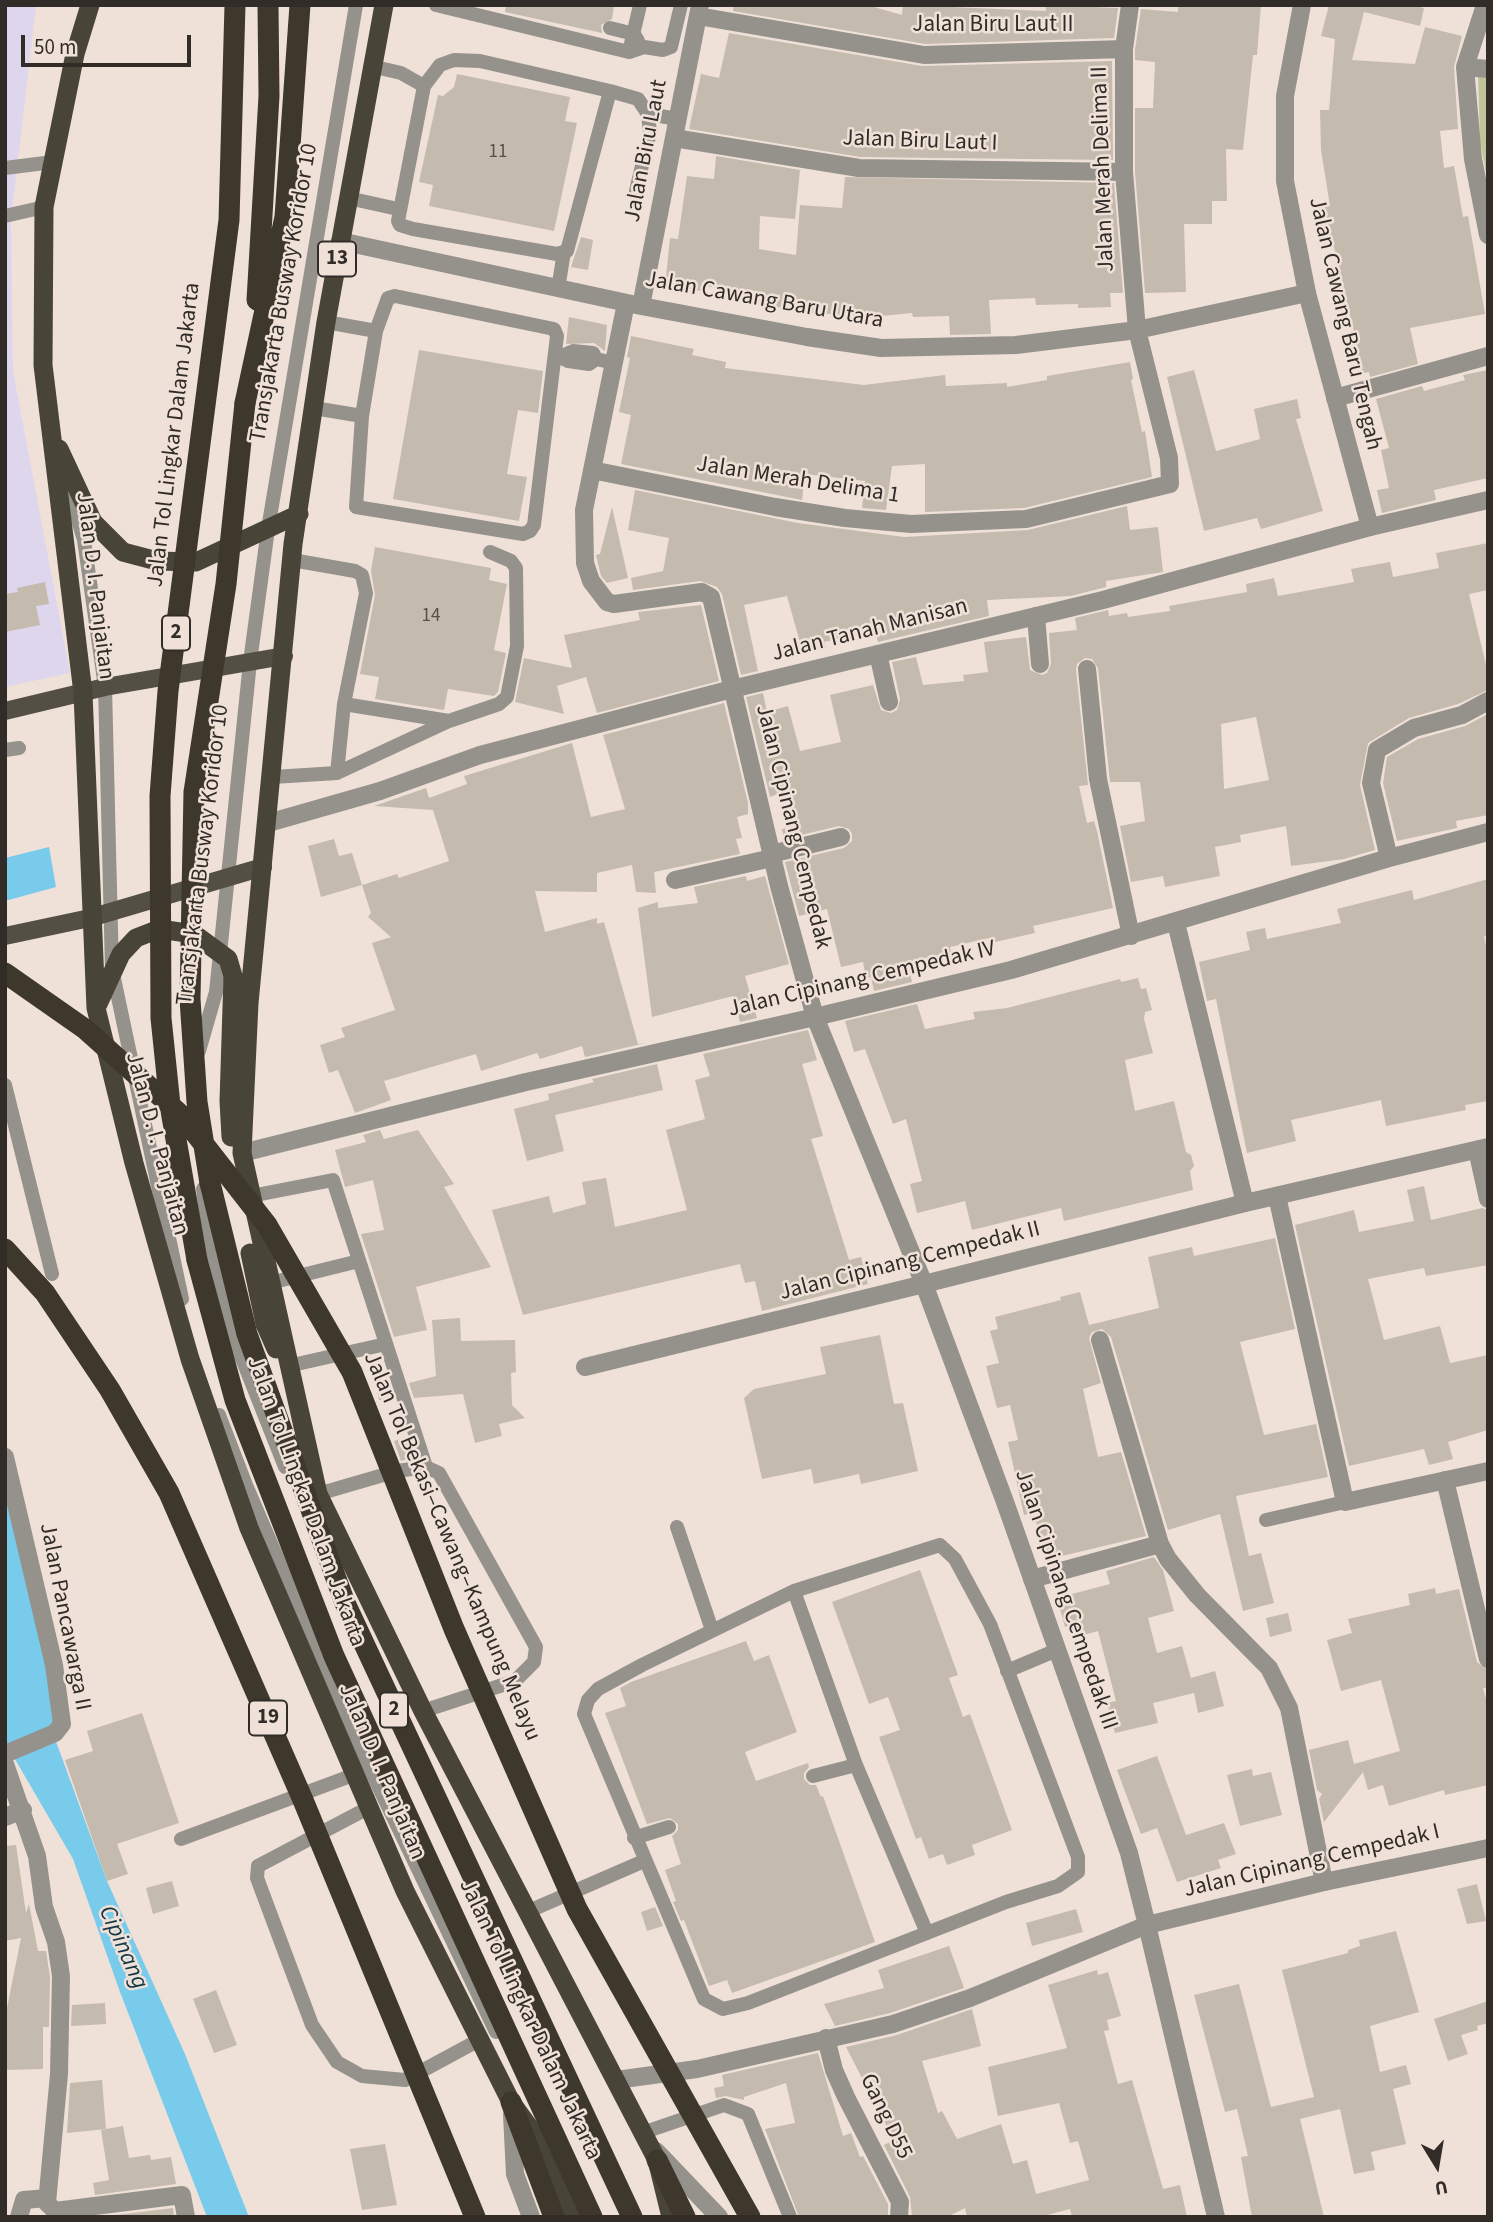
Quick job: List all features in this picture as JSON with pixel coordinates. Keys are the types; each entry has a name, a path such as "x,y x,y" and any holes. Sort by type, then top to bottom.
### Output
{"highway":[{"name":"Jalan D. I. Panjaitan","path":"90,5 75,54 44,207 43,365 83,694 90,918 96,1008 134,1163 190,1359 249,1528 405,1891 511,2102 542,2145 572,2217"},
{"name":"Jalan Tol Lingkar Dalam Jakarta","path":"235,5 229,220 168,691 160,796 159,963 170,1105 197,1260 235,1401 301,1575 339,1669 592,2217"},
{"name":"2","path":"245,403 261,264 269,96 268,5"},
{"path":"245,403 285,217 300,5"},
{"name":"13","path":"299,514 326,322 384,5"},
{"name":"Jalan Tol Lingkar Dalam Jakarta","path":"245,403 226,584 194,792 190,999 197,1102 210,1184 247,1334 345,1603 632,2217"},
{"path":"51,429 93,522 123,551 157,561 196,562 299,514"},
{"path":"299,514 292,560 245,1055 242,1153 292,1386 318,1494 423,1711 529,1911 685,2217"},
{"path":"96,1008 112,969 135,938 159,929 194,934 228,959 233,976 229,1101 232,1155 265,1324 292,1386"},
{"name":"Jalan Tol Bekasi–Cawang–Kampung Melayu","path":"5,973 85,1029 181,1115 267,1225 352,1372 454,1629 577,1909 750,2217"},
{"name":"19","path":"5,1249 45,1293 96,1369 169,1493 303,1801 475,2217"},
{"path":"511,2102 554,2217"},
{"path":"649,2146 671,2217"}],"main road":[{"path":"5,711 105,687 284,656"},
{"path":"5,936 90,918 263,867"}],"street":[{"name":"Jalan Merah Delima II","path":"1130,5 1124,49 1124,172 1137,330"},
{"name":"Jalan Cawang Baru Tengah","path":"1302,5 1285,96 1286,181 1307,293 1370,527"},
{"path":"1485,5 1465,67 1473,159 1488,235"},
{"name":"Jalan Biru Laut II","path":"699,11 924,55 1124,49"},
{"name":"Jalan Biru Laut","path":"592,470 605,361 634,304 674,138 699,11"},
{"path":"1465,67 1488,69"},
{"name":"Jalan Biru Laut I","path":"674,138 859,169 1124,172"},
{"name":"Jalan Cawang Baru Utara","path":"340,241 558,289 807,337 881,348 1016,345 1137,330 1307,293"},
{"name":"Jalan Merah Delima 1","path":"592,470 775,507 845,518 911,524 1026,519 1165,487 1172,480 1170,458 1137,330"},
{"path":"1335,398 1488,356"},
{"name":"Jalan Cipinang Cempedak","path":"592,470 584,509 584,563 591,580 607,602 614,604 702,592 707,594 715,605 772,856 815,1017"},
{"name":"Jalan Tanah Manisan","path":"268,823 380,790 480,755 732,689 1036,616 1370,527 1488,500"},
{"path":"1036,616 1040,664"},
{"path":"878,654 889,702"},
{"path":"1087,669 1098,779 1131,936"},
{"path":"1389,858 1371,783 1377,750 1414,728 1462,715 1488,701"},
{"name":"Jalan Cipinang Cempedak IV","path":"242,1153 526,1082 1011,970 1389,858 1488,832"},
{"path":"675,880 841,837"},
{"path":"1176,923 1245,1203"},
{"name":"Jalan Cipinang Cempedak III","path":"815,1017 925,1284 1129,1853 1216,2217"},
{"name":"Jalan Cipinang Cempedak II","path":"585,1367 1245,1203 1482,1148 1488,1199"},
{"path":"1277,1196 1345,1502 1488,1471"},
{"path":"1100,1340 1160,1544 1168,1559 1198,1595 1269,1668 1289,1708 1324,1882"},
{"name":"Jalan Pancawarga II","path":"5,1457 54,1665 62,1724 55,1733 8,1756 37,1856 44,1907 56,1942 61,1976 59,2074 47,2198"},
{"path":"1445,1480 1488,1659"},
{"path":"1032,1578 1160,1544"},
{"path":"5,1817 23,1810"},
{"name":"Jalan Cipinang Cempedak I","path":"616,2080 697,2069 893,2024 970,1998 1147,1925 1324,1882 1488,1848"},
{"name":"Gang D55","path":"826,2038 846,2097 900,2202 899,2217"},
{"path":"511,2102 515,2174 531,2217"},
{"path":"649,2146 719,2217"},
{"path":"19,2217 24,2200 47,2198 55,2211 182,2195 186,2217"}],"lane":[{"name":"Transjakarta Busway Koridor 10","path":"356,5 268,529 250,662 216,992 199,1048 192,1107 209,1236 235,1341 390,1723 627,2217"},
{"path":"629,52 640,5"},
{"path":"440,6 629,52 644,47 663,50 671,47 681,5"},
{"path":"610,28 634,34 644,47"},
{"path":"564,252 400,225 398,209 424,86 440,65 454,60 480,61 638,99 648,114 650,132 636,191"},
{"path":"371,66 401,73 424,86"},
{"path":"558,289 564,252 569,247 610,91"},
{"path":"648,114 678,119"},
{"path":"5,168 53,162"},
{"path":"348,198 398,209"},
{"path":"5,216 44,207"},
{"path":"395,296 551,327 556,336 558,355 534,525 523,534 358,509 356,504 362,416 376,331 388,298 395,296"},
{"path":"326,322 376,331"},
{"path":"558,355 573,351 593,353 605,361"},
{"path":"314,408 362,416"},
{"path":"51,429 83,540 105,687 112,969 167,1238 194,1347 246,1485 349,1725 582,2217"},
{"path":"273,777 337,773 449,722 499,704 507,697 517,646 516,568 511,561 490,552"},
{"path":"292,560 355,571 362,575 366,593 344,704 337,773"},
{"path":"344,704 449,722"},
{"path":"5,1086 52,1274"},
{"path":"251,1196 333,1180 426,1467"},
{"path":"270,1283 359,1261"},
{"path":"288,1366 386,1344"},
{"path":"318,1494 397,1471 426,1467 439,1474 536,1647 534,1662 515,1681 423,1711"},
{"path":"1266,1520 1345,1502"},
{"path":"677,1527 712,1630"},
{"path":"940,1545 955,1559 990,1624 1078,1857 1078,1872 1058,1886 1006,1902 748,2003 723,2009 704,1999 668,1908 643,1861 584,1714 588,1700 598,1689 794,1591 940,1545"},
{"path":"794,1591 856,1765 927,1933"},
{"path":"1007,1671 1057,1650"},
{"path":"813,1776 856,1765"},
{"path":"181,1839 356,1774"},
{"path":"370,1807 258,1866 257,1878 312,2025 337,2062 362,2076 405,2080 481,2039"},
{"path":"634,1838 669,1826"},
{"path":"529,1911 643,1861"},
{"path":"649,2146 724,2105 748,2114 790,2217"}],"shaded area":[{"path":"5,5 36,5 11,220 13,371 70,673 5,687"}],"green space":[{"path":"1478,72 1488,73 1488,184 1480,141"}],"water":[{"path":"49,847 56,887 5,901 5,858"},
{"path":"5,1493 49,1666 58,1726 5,1752"},
{"name":"Cipinang","path":"54,1736 107,1881 185,2054 249,2217 207,2217 120,1992 73,1859 12,1754"}],"building":[{"path":"506,5 614,5 612,19 601,25 602,33 505,12"},
{"path":"734,5 867,5 902,15 903,5 1046,11 1046,5 1118,8 1114,38 925,44 733,11"},
{"path":"1178,5 1261,5 1257,55 1253,55 1243,150 1226,149 1227,201 1212,201 1212,224 1184,224 1186,292 1145,293 1135,172 1135,108 1153,108 1155,62 1135,60 1135,50 1141,9 1178,12"},
{"path":"1329,5 1412,5 1424,8 1420,26 1364,12 1352,60 1415,64 1425,27 1462,36 1454,67 1458,129 1440,131 1444,168 1454,166 1463,217 1468,216 1485,314 1410,328 1418,364 1370,377 1369,372 1359,374 1353,346 1357,345 1334,247 1322,249 1314,209 1330,206 1321,150 1320,110 1329,110 1335,39 1321,36"},
{"path":"729,33 922,66 1112,61 1113,160 860,157 689,129 701,74 719,78"},
{"path":"457,74 570,97 565,121 577,123 554,231 429,206 433,185 419,182 438,95 443,96 454,87"},
{"path":"716,156 800,170 795,219 760,216 759,249 796,255 800,205 842,208 845,177 1114,183 1123,293 1110,293 1111,307 1078,308 1078,304 1036,305 1035,298 989,300 991,334 950,335 949,316 913,317 912,313 871,317 802,312 753,302 755,291 702,286 701,291 665,287 670,238 678,239 687,176 714,179"},
{"path":"581,237 593,240 588,270 571,267"},
{"path":"569,317 607,325 605,351 594,343 566,344"},
{"path":"631,336 694,349 692,355 726,362 725,368 864,385 945,375 946,386 1007,383 1007,387 1047,380 1047,376 1130,362 1131,380 1142,432 1145,431 1152,477 1024,508 925,512 925,464 892,466 886,510 862,508 865,481 805,474 802,500 621,464 631,415 619,412 630,358 627,357"},
{"path":"419,350 543,371 538,413 518,410 507,474 527,477 519,521 393,499"},
{"path":"1194,370 1216,451 1260,439 1254,409 1297,399 1301,418 1296,419 1323,511 1261,529 1257,518 1204,531 1167,377"},
{"path":"1488,370 1488,478 1434,490 1436,500 1382,513 1377,490 1389,488 1381,450 1389,448 1376,399 1422,386 1424,391 1465,380 1463,375"},
{"path":"635,490 798,523 904,537 1028,530 1127,506 1130,530 1158,527 1163,572 1106,581 1106,587 1071,596 987,600 989,616 878,642 875,631 824,642 826,648 803,653 787,596 744,605 758,671 741,675 722,594 717,587 700,581 633,590 631,578 663,571 669,538 628,530"},
{"path":"612,507 628,578 607,583 601,576 596,555 600,554"},
{"path":"1488,543 1488,590 1469,594 1488,673 1488,690 1458,704 1409,718 1368,743 1360,785 1375,850 1344,859 1291,866 1286,826 1240,835 1241,842 1215,847 1220,876 1165,887 1163,876 1131,882 1120,826 1145,821 1140,782 1110,782 1098,668 1092,659 1085,658 1077,664 1076,670 1088,785 1079,786 1087,823 1094,821 1097,831 1113,908 1033,926 1035,933 991,943 989,938 950,947 951,952 912,961 913,967 909,968 912,982 874,991 871,977 866,978 863,962 841,967 827,909 799,916 785,862 844,848 852,841 852,834 849,829 839,826 784,839 782,829 789,828 780,793 770,797 746,697 763,693 767,712 788,706 800,751 841,742 830,695 873,685 881,710 891,713 897,710 900,699 892,662 916,657 923,685 964,681 963,675 988,672 984,642 1026,637 1030,670 1042,675 1047,673 1051,664 1049,633 1077,630 1075,618 1108,610 1109,616 1127,613 1128,617 1170,611 1169,606 1247,592 1246,584 1274,578 1278,596 1354,582 1351,569 1390,562 1393,577 1439,568 1436,553","holes":["1256,717 1269,780 1224,789 1221,724"]},
{"path":"375,547 491,568 489,580 507,584 494,650 506,653 498,692 494,696 448,689 444,710 375,699 379,677 360,674 375,595 371,571"},
{"path":"45,582 49,604 36,606 40,625 5,632 5,594 18,592 17,588"},
{"path":"701,605 719,681 597,713 586,677 557,686 564,714 515,702 524,658 572,668 564,635 640,620 638,612"},
{"path":"724,703 748,803 748,814 737,817 742,838 736,839 740,854 654,872 656,893 636,892 632,865 597,873 597,892 535,891 545,932 597,918 597,924 604,922 638,1044 646,1043 585,1057 582,1046 540,1059 537,1053 481,1071 476,1054 384,1081 391,1100 355,1113 338,1070 329,1073 320,1045 345,1037 341,1028 395,1010 372,943 391,937 368,917 371,913 362,885 397,874 399,878 449,861 433,810 374,806 426,788 429,798 467,784 464,776 572,743 591,817 625,809 603,735"},
{"path":"1488,714 1488,815 1456,821 1457,828 1397,841 1383,783 1387,757 1418,739 1465,726"},
{"path":"334,839 339,856 352,853 362,885 321,897 308,846"},
{"path":"746,876 747,881 765,876 789,964 745,976 757,1018 740,1022 733,996 652,1017 638,908 658,902 658,908 698,903 694,887"},
{"path":"1488,879 1488,935 1484,936 1488,956 1488,1101 1465,1105 1466,1110 1386,1126 1381,1100 1291,1120 1296,1141 1247,1153 1216,999 1207,1001 1199,962 1250,950 1246,932 1265,928 1267,939 1341,923 1337,909 1412,890 1414,900"},
{"path":"1138,978 1141,989 1146,988 1152,1010 1145,1012 1144,1019 1153,1053 1125,1060 1135,1111 1174,1101 1186,1152 1191,1155 1194,1166 1190,1171 1193,1190 1064,1221 1061,1208 972,1230 965,1201 917,1213 910,1184 922,1181 906,1119 893,1124 865,1049 854,1052 845,1021 917,1004 925,1029 975,1019 973,1012 1007,1008 1120,979 1121,982"},
{"path":"808,1030 817,1060 802,1064 823,1136 811,1139 849,1260 861,1257 868,1284 762,1311 755,1281 745,1283 740,1264 523,1315 492,1210 549,1196 553,1213 586,1204 582,1182 606,1178 615,1227 687,1210 666,1130 705,1119 695,1080 710,1076 703,1054"},
{"path":"657,1064 663,1090 555,1115 564,1151 527,1161 514,1109 549,1100 548,1094 594,1082 592,1079"},
{"path":"380,1130 384,1139 418,1130 454,1184 444,1187 491,1267 416,1287 427,1330 394,1337 361,1234 384,1230 373,1180 345,1187 335,1150 366,1142 363,1135"},
{"path":"1424,1186 1431,1220 1482,1208 1488,1210 1488,1265 1426,1276 1424,1268 1368,1279 1384,1340 1440,1326 1450,1363 1488,1355 1488,1430 1448,1442 1453,1459 1429,1465 1424,1449 1349,1466 1295,1225 1354,1210 1359,1232 1414,1221 1407,1190"},
{"path":"1275,1238 1295,1329 1240,1342 1264,1435 1316,1424 1328,1477 1236,1496 1249,1556 1261,1553 1274,1603 1243,1611 1220,1514 1168,1530 1111,1337 1102,1329 1092,1332 1089,1338 1101,1383 1083,1389 1098,1457 1121,1452 1146,1536 1045,1560 1034,1513 1024,1515 1008,1442 1018,1440 1010,1405 997,1408 986,1366 999,1363 990,1331 998,1329 995,1317 1061,1300 1060,1297 1080,1292 1089,1325 1159,1308 1148,1257 1192,1247 1194,1256"},
{"path":"460,1318 461,1341 515,1340 516,1372 511,1373 512,1405 525,1418 499,1424 502,1436 475,1443 463,1394 414,1398 409,1383 436,1376 432,1320"},
{"path":"880,1335 894,1404 903,1403 918,1471 861,1484 859,1474 814,1484 811,1469 762,1479 744,1398 754,1389 826,1374 820,1347"},
{"path":"390,1388 394,1399 379,1400 377,1391"},
{"path":"406,1437 413,1457 401,1461 394,1441"},
{"path":"1154,1557 1163,1570 1174,1611 1148,1618 1157,1653 1182,1646 1191,1678 1215,1671 1224,1706 1198,1713 1194,1693 1153,1703 1158,1723 1115,1733 1107,1703 1116,1701 1098,1631 1076,1637 1072,1625 1065,1627 1057,1598 1110,1584 1106,1571"},
{"path":"920,1570 958,1675 949,1678 963,1717 970,1714 1012,1830 972,1845 975,1855 947,1865 943,1854 929,1859 921,1837 916,1839 879,1737 900,1730 888,1697 869,1704 832,1602"},
{"path":"1435,1588 1436,1594 1459,1589 1477,1662 1488,1670 1488,1688 1483,1688 1488,1706 1488,1785 1445,1795 1444,1790 1389,1806 1383,1785 1368,1790 1363,1772 1324,1822 1319,1799 1322,1794 1317,1790 1309,1750 1348,1740 1354,1764 1400,1751 1381,1680 1341,1691 1327,1640 1352,1633 1348,1619 1410,1605 1408,1594"},
{"path":"1288,1613 1292,1631 1270,1637 1266,1618"},
{"path":"746,1641 754,1661 769,1655 797,1732 745,1752 756,1781 808,1763 804,1779 810,1785 816,1785 821,1797 823,1796 875,1942 732,1993 727,1980 709,1986 684,1920 681,1921 673,1902 676,1901 665,1870 681,1864 672,1836 678,1830 678,1824 670,1818 647,1824 605,1713 626,1706 620,1688 631,1682"},
{"path":"142,1713 179,1823 117,1844 128,1874 107,1881 65,1760 93,1751 87,1731"},
{"path":"1157,1756 1186,1835 1224,1823 1236,1854 1218,1860 1221,1868 1177,1882 1157,1828 1141,1834 1117,1770"},
{"path":"1252,1769 1253,1776 1271,1772 1282,1815 1240,1826 1227,1775"},
{"path":"16,1845 26,1913 29,1904 38,1951 46,1951 50,1977 49,2027 43,2027 43,2069 5,2070 5,2018 21,1938 5,1941 5,1846"},
{"path":"172,1881 179,1906 153,1914 146,1888"},
{"path":"1477,1884 1486,1921 1467,1924 1457,1889"},
{"path":"655,1907 663,1926 647,1931 641,1912"},
{"path":"1076,1909 1083,1932 1032,1946 1026,1923"},
{"path":"1396,1931 1419,2012 1370,2026 1380,2072 1406,2065 1411,2084 1393,2089 1406,2144 1371,2152 1375,2170 1354,2174 1340,2109 1300,2119 1324,2217 1252,2217 1241,2157 1248,2156 1237,2109 1225,2112 1194,1995 1239,1984 1271,2107 1314,2097 1282,1970 1348,1953 1348,1950 1360,1946 1359,1940"},
{"path":"949,1946 964,1988 890,2013 835,2026 824,2004 884,1988 878,1970"},
{"path":"1097,1970 1098,1975 1108,1972 1121,2016 1107,2020 1109,2030 1104,2031 1118,2084 1132,2080 1163,2189 1180,2185 1187,2217 1072,2217 1070,2209 1040,2217 967,2217 965,2208 947,2217 912,2217 910,2197 884,2145 894,2140 846,2047 897,2035 972,2009 981,2046 922,2061 938,2113 942,2111 957,2139 1001,2124 1013,2164 1027,2160 1036,2194 1089,2180 1078,2141 1070,2143 1059,2103 998,2116 988,2067 1067,2048 1048,1985"},
{"path":"216,1990 237,2045 214,2053 193,1999"},
{"path":"1488,2001 1488,2023 1477,2026 1478,2030 1461,2035 1468,2054 1448,2061 1434,2019"},
{"path":"105,2003 106,2024 71,2026 72,2005"},
{"path":"818,2053 843,2136 851,2133 860,2157 863,2156 888,2204 888,2216 799,2217 765,2129 795,2123 786,2083 744,2097 744,2100 726,2096 716,2098 714,2088 724,2086 722,2075"},
{"path":"102,2080 106,2129 67,2133 70,2083"},
{"path":"123,2126 129,2158 150,2155 151,2160 171,2157 176,2184 95,2195 93,2183 109,2180 101,2130"},
{"path":"385,2144 397,2205 362,2210 350,2149"},
{"path":"173,2208 174,2217 100,2217"}]}
